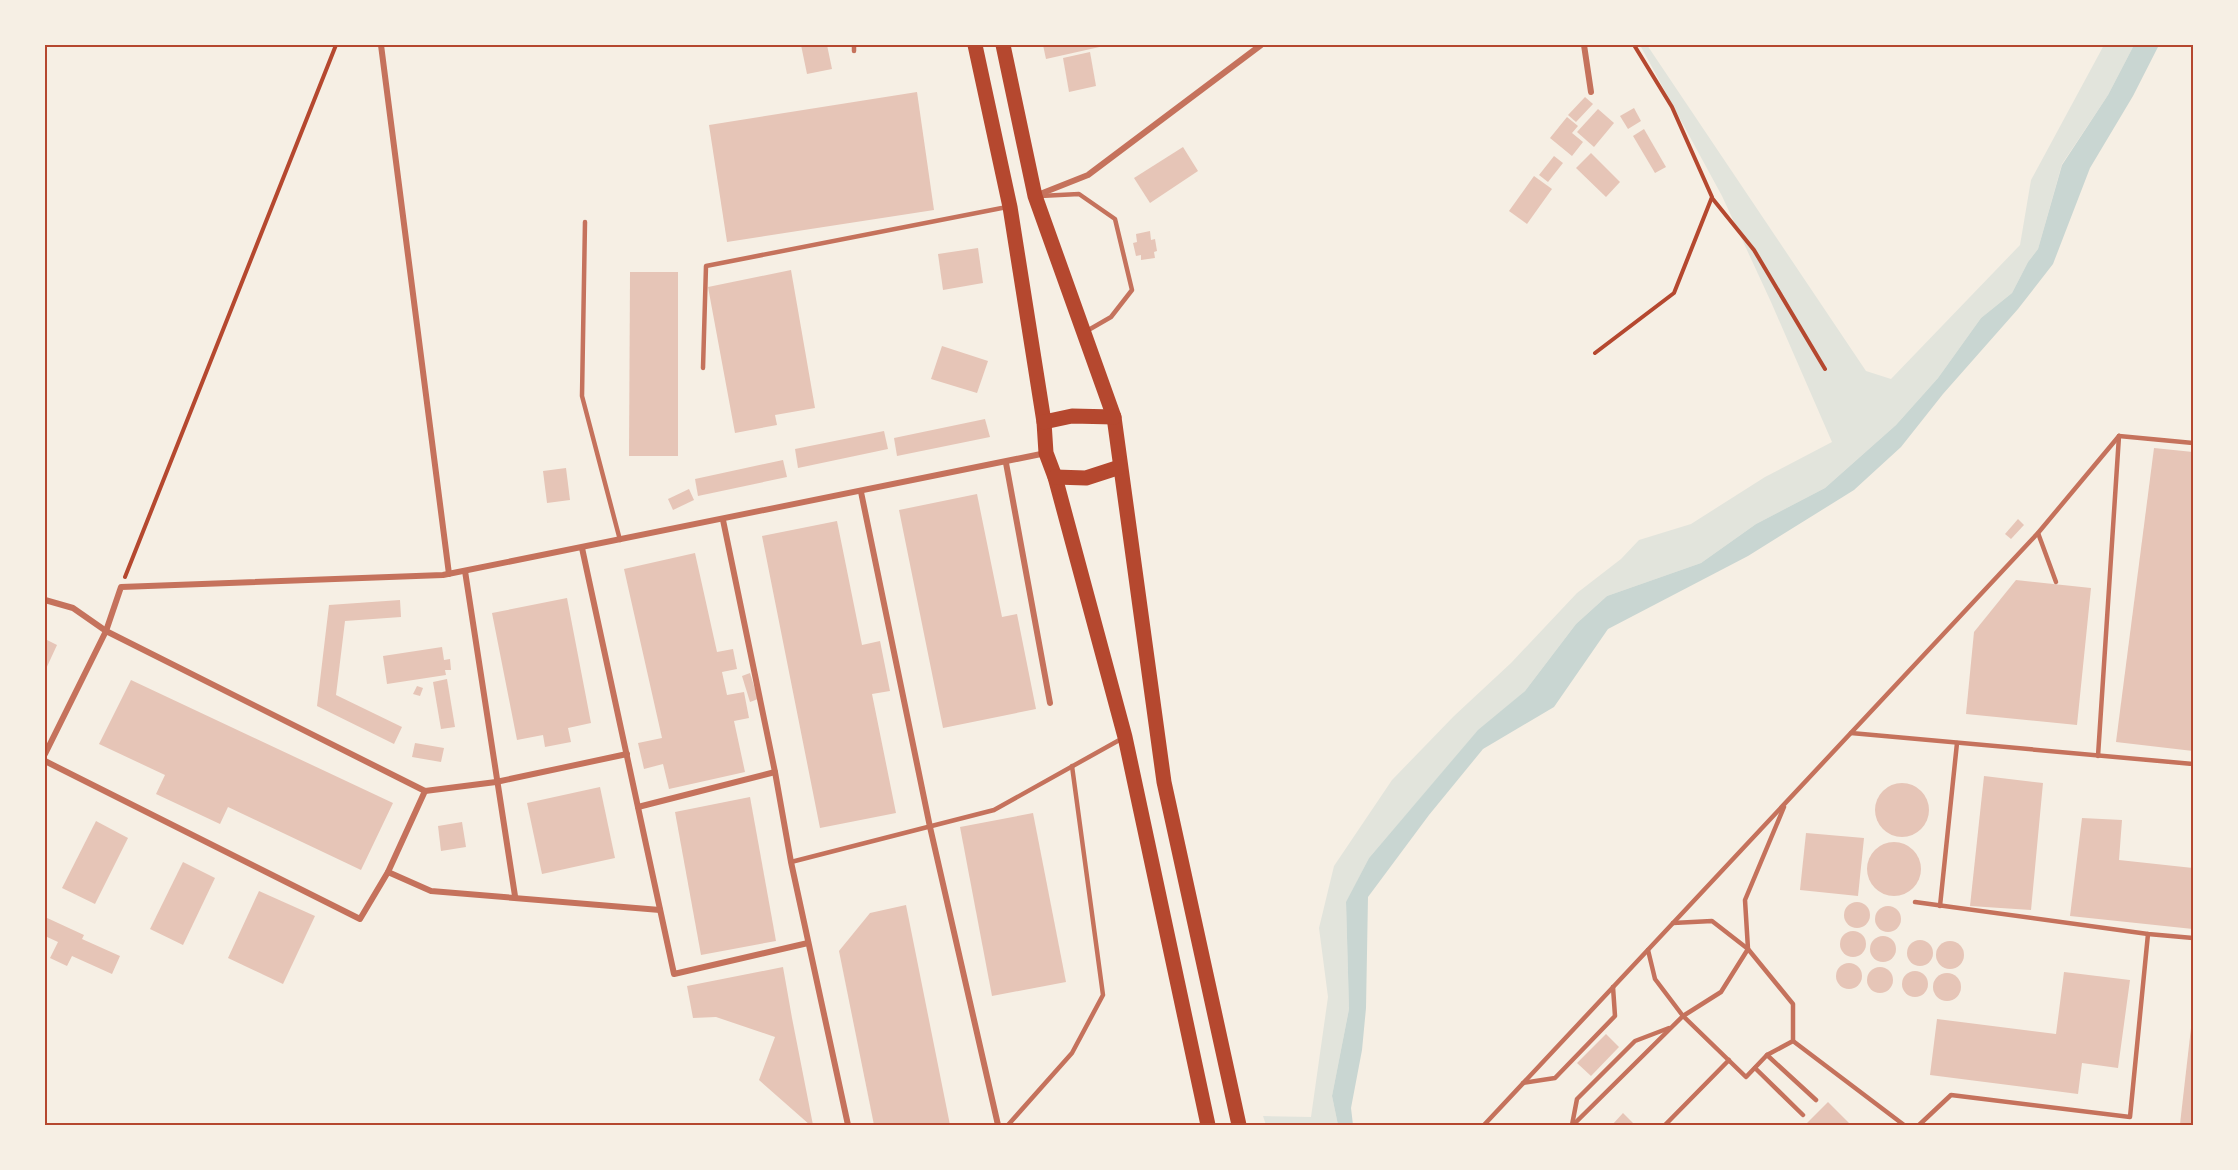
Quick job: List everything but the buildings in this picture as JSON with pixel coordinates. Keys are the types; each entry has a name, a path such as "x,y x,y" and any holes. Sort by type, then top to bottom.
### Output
{"main road":[{"path":"975,45 1010,207 1044,422 1046,453 1125,737 1208,1125"},
{"path":"1002,45 1035,196 1113,417 1164,782 1239,1125"},
{"path":"1044,422 1072,416 1113,417"},
{"path":"1054,477 1086,478 1120,467"}],"street":[{"path":"381,45 449,574"},
{"path":"1035,196 1088,175 1261,45"},
{"path":"1584,45 1591,92"},
{"path":"45,754 106,632 121,587 449,574 1006,463 1046,453"},
{"path":"1006,463 1050,703"},
{"path":"861,492 930,827 998,1125"},
{"path":"723,520 775,772 791,862 848,1125"},
{"path":"582,548 674,974 808,943"},
{"path":"465,571 515,896"},
{"path":"45,600 73,609 106,632 425,791 496,783 627,754"},
{"path":"45,761 360,919 388,872 425,791"},
{"path":"638,807 775,772"},
{"path":"388,872 431,891 515,896 660,910"}],"lane":[{"path":"1035,196 1078,194 1115,219 1132,290 1111,317 1084,333"},
{"path":"703,368 706,266 1010,207"},
{"path":"585,222 582,396 620,540"},
{"path":"2119,436 2193,443"},
{"path":"1484,1125 2038,533 2119,436"},
{"path":"2098,756 2119,436"},
{"path":"2038,533 2056,582"},
{"path":"1851,733 2193,764"},
{"path":"791,862 994,810 1125,737"},
{"path":"1940,906 1957,742"},
{"path":"1008,1125 1072,1053 1103,994 1072,766"},
{"path":"1572,1125 1683,1016 1721,992 1748,949 1745,900 1786,802"},
{"path":"1915,902 2148,934 2193,938"},
{"path":"1673,923 1712,921 1748,949 1793,1004 1793,1041"},
{"path":"1919,1125 1950,1095 2130,1117 2148,934"},
{"path":"1648,950 1655,979 1683,1016 1746,1077 1767,1055 1793,1041"},
{"path":"1523,1083 1555,1078 1615,1016 1613,987"},
{"path":"1572,1125 1577,1099 1635,1041 1672,1027"},
{"path":"1793,1041 1904,1125"},
{"path":"1767,1055 1816,1100"},
{"path":"1665,1125 1729,1060"},
{"path":"1755,1068 1803,1114"}],"path":[{"path":"121,587 336,45"},
{"path":"1634,45 1672,107 1712,197 1754,250 1825,369"},
{"path":"1595,353 1674,293 1712,197"}],"shaded area":[{"path":"1640,45 1647,45 1866,371 1891,379 2020,245 2031,180 2104,45 2134,45 2108,95 2062,164 2038,249 2028,262 2012,293 1981,318 1938,378 1896,425 1825,488 1756,524 1701,563 1607,596 1576,624 1525,691 1478,731 1369,858 1346,903 1349,1009 1332,1096 1338,1125 1266,1125 1263,1116 1311,1117 1328,997 1319,928 1334,866 1392,780 1454,716 1511,663 1577,593 1621,559 1639,540 1691,524 1765,477 1832,442 1722,196"},
{"path":"2134,45 2159,45 2133,96 2090,168 2053,264 2018,309 1943,394 1901,447 1854,490 1748,556 1608,629 1554,707 1483,749 1429,815 1368,897 1366,1008 1362,1050 1351,1108 1353,1125 1338,1125 1332,1096 1349,1009 1346,902 1369,858 1478,730 1525,691 1576,624 1607,596 1701,563 1756,524 1825,488 1896,425 1938,378 1981,318 2012,293 2028,262 2038,249 2062,165 2108,95"}]}
